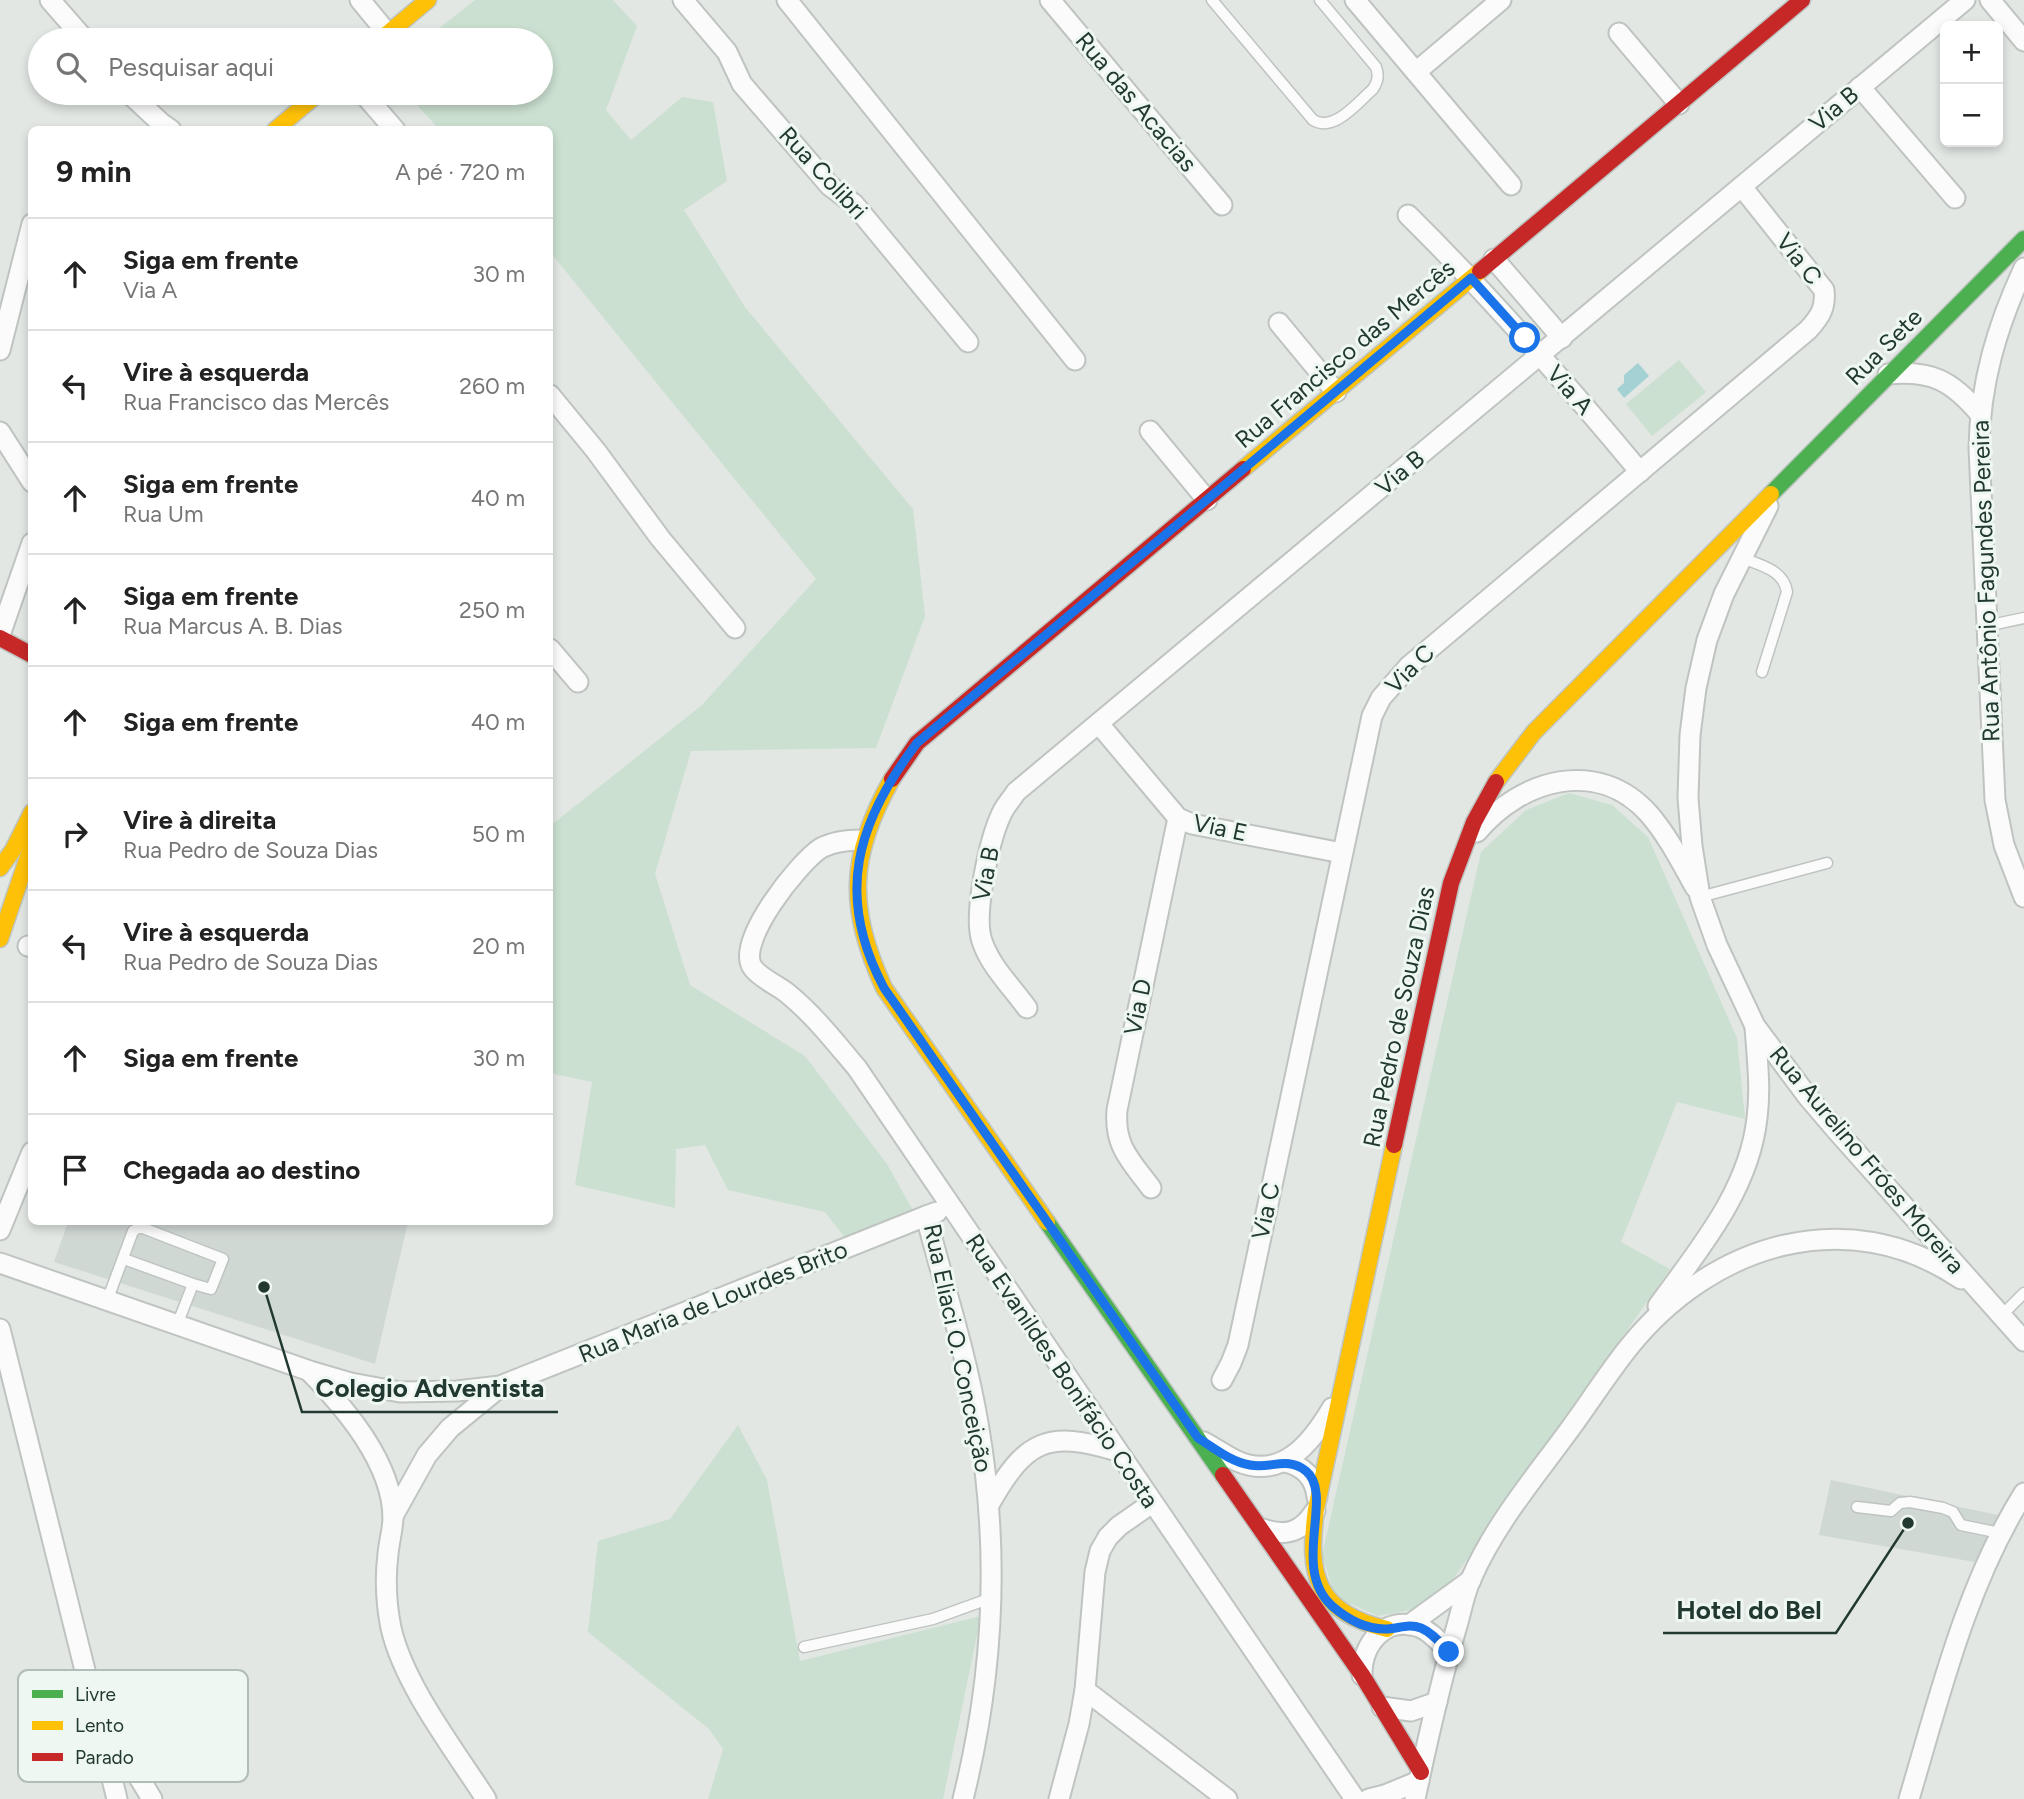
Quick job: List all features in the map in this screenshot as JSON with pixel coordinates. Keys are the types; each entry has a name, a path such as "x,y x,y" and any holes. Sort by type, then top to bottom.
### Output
{"street":[{"path":"51,0 75,28"},
{"path":"360,0 378,28"},
{"path":"395,28 428,0"},
{"name":"Rua Colibri","path":"683,0 727,52 742,84 830,186 854,204 968,342"},
{"path":"787,0 1075,360"},
{"name":"Rua das Acacias","path":"1050,0 1222,205"},
{"path":"1355,0 1511,185"},
{"path":"1416,72 1501,0"},
{"name":"Rua Francisco das Mercês","path":"1244,1504 884,988 863,939 857,906 857,872 862,840 883,794 917,743 1802,0"},
{"name":"Via B","path":"1027,1008 988,955 978,926 978,911 995,830 1002,811 1016,792 1965,0"},
{"path":"1990,0 2024,41"},
{"path":"1619,33 1679,104"},
{"path":"1860,88 1955,198"},
{"path":"142,105 165,126"},
{"path":"280,126 305,105"},
{"path":"373,105 392,126"},
{"name":"Via C","path":"1222,1380 1238,1345 1372,716 1381,698 1395,680 1808,330 1819,317 1825,303 1825,290 1742,187"},
{"name":"Via A","path":"1408,215 1471,278 1640,472"},
{"name":"Rua Sete","path":"1777,488 2024,239"},
{"path":"0,350 28,240"},
{"path":"1494,259 1562,338"},
{"name":"Rua Antônio Fagundes Pereira","path":"2024,268 1995,338 1980,414 1986,626 1995,800 2004,845 2024,897"},
{"path":"1279,323 1336,392"},
{"path":"1888,374 1908,372 1932,375 1952,385 1980,414"},
{"path":"553,399 596,451 660,538 735,628"},
{"path":"1150,431 1207,500"},
{"path":"0,432 28,476"},
{"name":"Rua Aurelino Fróes Moreira","path":"1777,488 1724,594 1707,640 1696,688 1691,723 1688,798 1700,897 1717,945 1755,1026 1815,1105 2024,1341"},
{"name":"Rua Pedro de Souza Dias","path":"1387,1629 1362,1625 1330,1604 1318,1584 1311,1555 1317,1505 1451,883 1461,850 1494,783 1534,732 1777,488"},
{"path":"28,556 0,636 28,655"},
{"path":"553,653 578,682"},
{"name":"Via E","path":"1099,724 1178,818 1192,824 1342,853"},
{"path":"1461,850 1485,821 1504,804 1534,787 1565,780 1595,782 1624,793 1647,812 1664,834 1700,897"},
{"name":"Via D","path":"1151,1188 1119,1142 1116,1118 1178,818"},
{"path":"2,861 28,819"},
{"name":"Rua Evanildes Bonifácio Costa","path":"862,840 842,840 821,848 794,871 750,942 748,958 753,969 788,994 857,1068 1152,1503 1360,1797"},
{"path":"0,939 28,857"},
{"path":"1419,1784 1449,1652 1471,1580 1507,1514 1629,1347 1730,1202 1748,1158 1757,1120 1759,1082 1755,1026"},
{"path":"0,1230 28,1162"},
{"name":"Rua Eliaci O. Conceição","path":"950,1206 926,1216 966,1367 978,1422 990,1503 992,1598 989,1653 975,1754 963,1799"},
{"name":"Rua Maria de Lourdes Brito","path":"0,1263 177,1326 351,1383 400,1392 457,1391 500,1386 926,1216"},
{"path":"1629,1347 1657,1318 1711,1275 1741,1258 1803,1240 1836,1238 1896,1248 1950,1272 1979,1292"},
{"path":"0,1329 85,1670"},
{"path":"310,1371 340,1402 376,1458 387,1488 393,1516 387,1556 386,1592 391,1629 422,1698 486,1799"},
{"name":"Rua Maria de Lourdes Brito","path":"393,1516 427,1455 450,1428 500,1386"},
{"path":"1285,1462 1308,1444 1343,1389"},
{"path":"1198,1438 1238,1462 1261,1466 1285,1462 1308,1473 1316,1487 1317,1505 1308,1522 1295,1531 1278,1534 1264,1529"},
{"path":"990,1503 1006,1476 1021,1458 1044,1444 1066,1440 1117,1451"},
{"path":"1261,1466 1246,1482 1244,1504 1264,1529 1362,1675 1382,1707 1419,1784"},
{"path":"1909,1799 1967,1612 2000,1533 2024,1493"},
{"path":"1059,1799 1085,1690 1094,1572 1100,1551 1119,1526 1152,1503"},
{"path":"1362,1675 1364,1653 1370,1643 1387,1629 1409,1625 1471,1580"},
{"path":"1409,1625 1430,1633 1449,1652"},
{"path":"1085,1690 1227,1799"},
{"path":"1382,1707 1411,1710 1437,1702"},
{"path":"113,1782 117,1799"},
{"path":"142,1782 152,1799"},
{"path":"1360,1797 1385,1795 1419,1784"}],"lane":[{"path":"1212,0 1313,120 1328,123 1336,120 1373,89 1378,82 1378,75 1376,67 1320,0"},
{"path":"1741,558 1778,573 1786,583 1787,592 1762,672"},
{"path":"1986,626 2024,618"},
{"path":"2,861 16,894"},
{"path":"1700,897 1827,863"},
{"path":"107,1301 134,1231 138,1228 223,1259 211,1289 124,1259"},
{"path":"177,1326 193,1283"},
{"path":"2001,1316 2024,1293"},
{"path":"1857,1507 1891,1511 1900,1503 1910,1502 1943,1508 1954,1512 1961,1525 2000,1533"},
{"path":"804,1647 933,1619 992,1598"}],"shaded area":[{"path":"67,1225 407,1225 375,1364 54,1262"},
{"path":"1831,1480 1998,1515 1975,1562 1819,1535"}],"green space":[{"path":"475,0 613,0 637,26 606,110 631,140 682,97 713,102 727,181 684,210 745,307 913,509 925,616 876,748 691,751 655,874 690,985 805,1056 887,1164 920,1223 849,1243 825,1212 728,1190 705,1145 676,1149 675,1208 575,1185 592,1082 553,1074 553,824 702,705 816,579 553,256 553,126 436,126 417,105 553,105 553,28 439,28"},
{"path":"1679,360 1706,392 1652,436 1626,404"},
{"path":"1569,793 1612,805 1648,837 1737,1038 1745,1119 1677,1102 1621,1242 1670,1269 1449,1585 1436,1599 1411,1610 1378,1616 1335,1597 1322,1555 1481,852 1526,810"},
{"path":"738,1425 767,1480 800,1661 981,1616 943,1799 708,1799 723,1749 709,1729 588,1632 598,1541 670,1519"}],"water":[{"path":"1638,363 1649,376 1624,398 1617,389 1624,383 1624,375"}],"traffic: fast":[{"path":"1771,494 2024,239"},
{"path":"1047,1222 1223,1475"}],"traffic: slow":[{"path":"394,28 428,0"},
{"path":"280,126 305,105"},
{"path":"1243,469 1480,271"},
{"path":"1496,782 1534,732 1771,494"},
{"path":"892,779 867,833 858,883 859,907 872,959 884,988 1047,1222"},
{"path":"0,868 13,850 28,820"},
{"path":"0,939 28,857"},
{"path":"1387,1629 1363,1622 1345,1613 1331,1601 1322,1588 1313,1553 1316,1509 1394,1145"}],"traffic: jam":[{"path":"1480,271 1802,0"},
{"path":"892,779 917,743 1243,469"},
{"path":"0,638 28,653"},
{"path":"1394,1145 1451,883 1474,822 1496,782"},
{"path":"1223,1475 1362,1675 1421,1772"}],"place":[{"name":"Colegio Adventista","path":"264,1287"},
{"name":"Hotel do Bel","path":"1908,1523"}],"route":[{"path":"1449,1652 1430,1633 1420,1628 1398,1625 1387,1629 1362,1625 1330,1604 1318,1584 1311,1555 1318,1501 1316,1487 1308,1473 1285,1462 1261,1466 1238,1462 1198,1438 884,988 863,939 857,906 857,872 862,840 883,794 917,743 1471,278 1525,338"}]}
